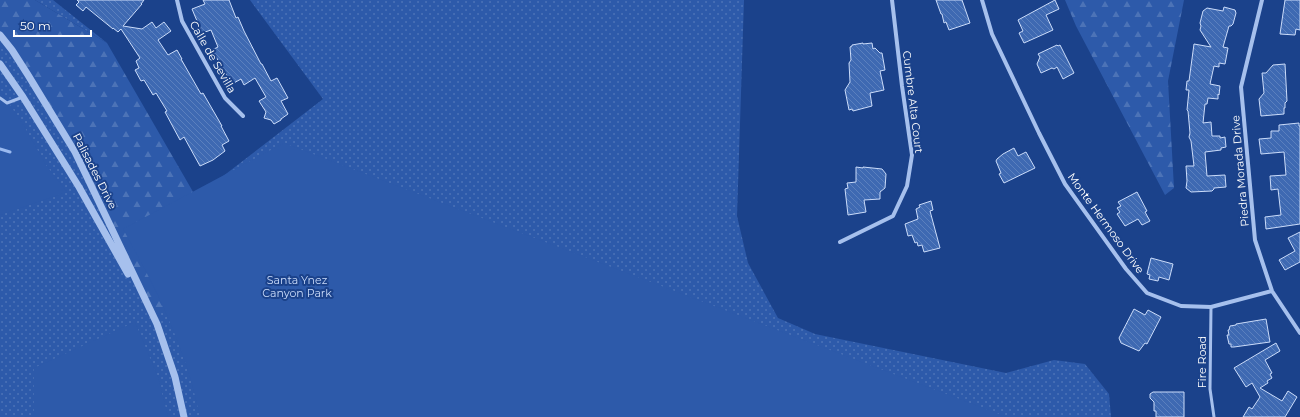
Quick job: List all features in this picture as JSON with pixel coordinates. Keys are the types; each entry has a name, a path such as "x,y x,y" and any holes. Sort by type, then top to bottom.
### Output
{"street":[{"name":"Calle de Sevilla","path":"177,0 182,21 225,98 243,116"},
{"name":"Cumbre Alta Court","path":"840,242 893,216 907,186 912,155 892,0"},
{"name":"Monte Hermoso Drive","path":"982,0 992,34 1065,184 1126,269 1147,293 1181,306 1211,307 1272,291"},
{"name":"Piedra Morada Drive","path":"1262,0 1241,87 1255,240 1272,291 1300,332"},
{"name":"Palisades Drive","path":"0,35 12,50 75,152 157,324 175,377 184,417"},
{"name":"Palisades Drive","path":"0,64 23,97 80,187 157,324"}],"lane":[{"path":"0,98 7,103 23,97"},
{"name":"Fire Road","path":"1211,307 1210,389 1214,417"}],"green space":[{"path":"0,0 35,0 107,43 196,197 157,324 75,152 0,35"},
{"path":"35,0 53,0 107,43"},
{"path":"250,0 744,0 737,216 748,263 778,318 815,334 1006,373 1054,360 1085,364 1109,394 1111,417 0,417 0,35 196,197 323,99"},
{"path":"1065,0 1184,0 1168,81 1174,188 1165,195 1076,26"},
{"path":"0,90 24,126 46,165 67,192 0,215"},
{"name":"Santa Ynez Canyon Park","path":"284,143 1007,417 200,417 187,367 169,320 159,297 123,229"},
{"path":"135,322 158,377 168,417 34,417 34,368"}],"building":[{"path":"77,0 144,0 123,26 142,29 152,22 156,28 164,22 171,31 158,40 168,55 177,50 201,94 203,93 229,141 222,145 225,151 213,160 200,166 184,137 180,140 165,112 167,111 156,93 153,95 144,80 141,81 135,70 139,68 136,61 140,58 121,29 118,32 113,29 86,7 83,11 76,5 79,2"},
{"path":"203,0 229,0 236,18 238,17 271,81 277,78 288,98 281,101 288,114 281,120 274,124 271,120 264,118 266,112 259,101 266,97 255,78 244,85 241,79 232,84 212,50 218,47 211,30 202,33 192,9 205,4"},
{"path":"936,0 962,0 970,23 949,30 946,22 944,23"},
{"path":"1055,0 1059,9 1046,15 1053,30 1024,43 1019,33 1023,31 1018,20"},
{"path":"1285,0 1300,0 1300,30 1296,29 1295,35 1280,34"},
{"path":"1224,7 1235,10 1236,13 1233,24 1229,26 1223,47 1228,48 1225,64 1219,63 1219,67 1214,66 1210,84 1220,86 1218,99 1208,98 1207,104 1205,104 1203,123 1211,122 1212,136 1220,136 1220,138 1225,137 1226,147 1221,148 1221,150 1205,152 1207,176 1225,175 1226,187 1214,188 1212,191 1191,192 1186,188 1186,166 1194,166 1191,141 1189,137 1190,133 1187,110 1189,90 1186,90 1187,81 1189,81 1194,44 1211,47 1200,30 1203,11 1207,8 1223,11"},
{"path":"872,43 873,49 875,48 882,53 885,70 880,71 884,90 870,93 872,106 853,111 852,109 849,110 845,90 850,82 850,47 852,45"},
{"path":"1060,45 1074,73 1063,79 1057,67 1041,73 1037,64 1040,57 1038,54"},
{"path":"1285,64 1287,101 1285,103 1284,114 1261,116 1259,99 1264,93 1262,73 1266,73 1273,65"},
{"path":"1299,123 1300,224 1266,229 1265,217 1281,215 1278,189 1271,190 1270,176 1286,175 1284,152 1261,154 1259,139 1271,138 1271,131 1279,131 1279,125"},
{"path":"1014,148 1018,156 1026,152 1035,168 1004,183 999,174 1001,173 996,161 1003,154"},
{"path":"856,167 882,169 886,174 885,188 880,192 880,199 864,200 866,212 848,215 845,189 848,188 847,183 856,182"},
{"path":"1137,192 1147,211 1145,212 1150,221 1142,225 1138,219 1125,226 1117,214 1120,212 1117,208 1121,206 1118,202"},
{"path":"931,201 933,210 930,211 940,248 924,252 922,245 918,246 917,242 915,243 912,235 908,236 905,224 918,219 916,209 920,207 919,205"},
{"path":"1300,232 1300,262 1285,270 1279,260 1295,251 1288,238"},
{"path":"1151,258 1173,264 1169,280 1159,277 1158,281 1149,279 1150,275 1147,274"},
{"path":"1134,309 1145,315 1148,310 1161,317 1147,344 1145,343 1139,351 1121,343 1119,338"},
{"path":"1266,319 1270,342 1231,347 1227,335 1229,335 1228,330 1230,326"},
{"path":"1276,343 1280,351 1265,360 1272,373 1270,374 1272,378 1267,381 1268,383 1260,388 1282,401 1288,391 1297,397 1285,417 1243,417 1249,407 1252,409 1260,397 1252,383 1246,387 1234,368"},
{"path":"1153,392 1184,392 1184,417 1156,417 1154,402 1150,398 1150,394"}],"waterway":[{"path":"0,149 10,152"}]}
